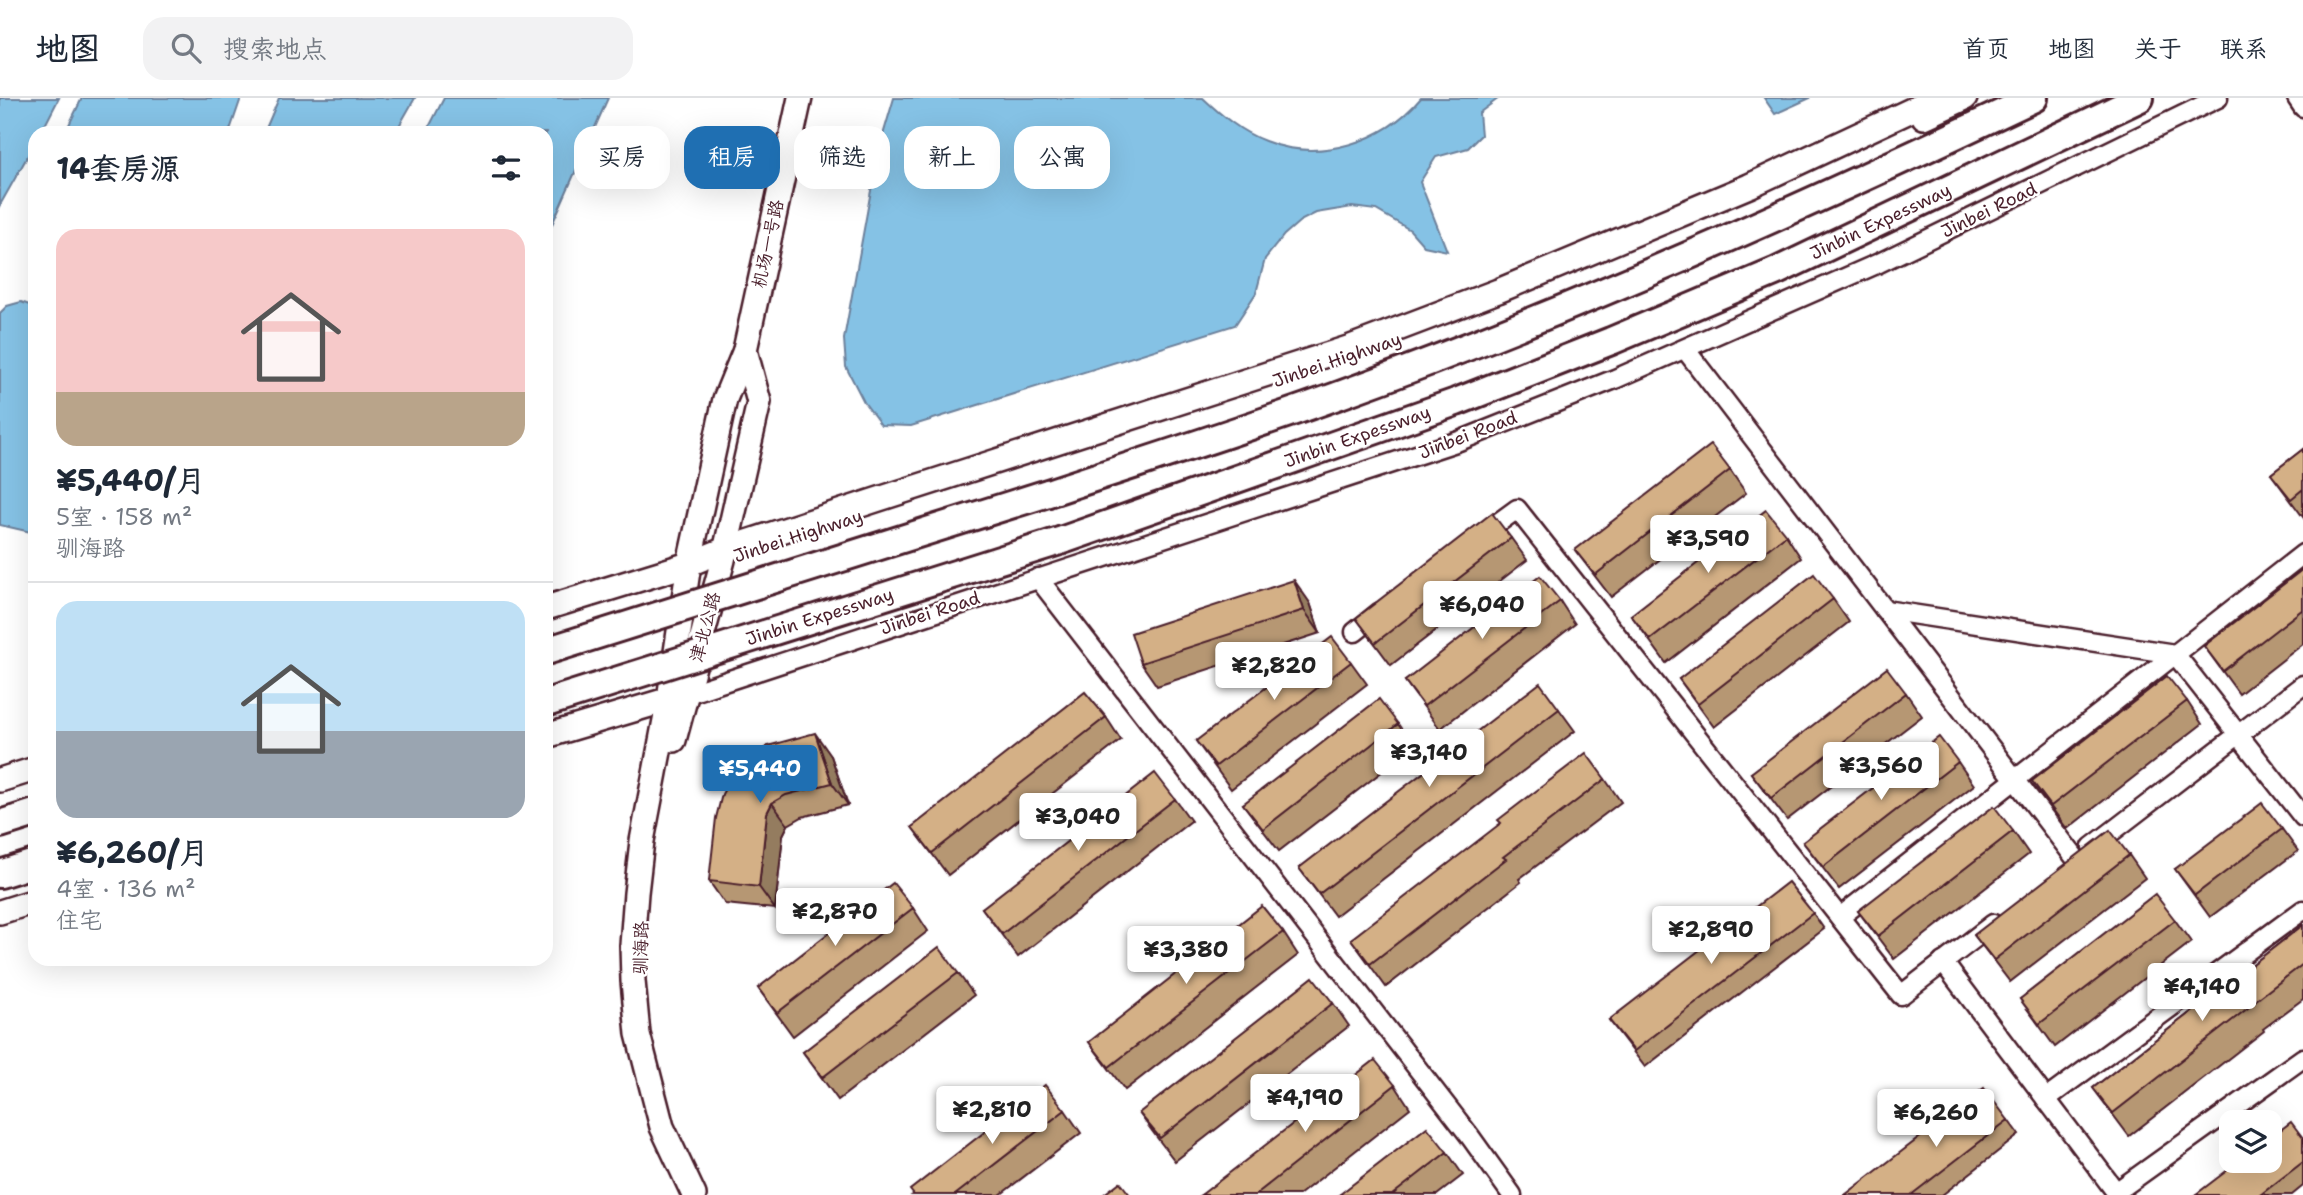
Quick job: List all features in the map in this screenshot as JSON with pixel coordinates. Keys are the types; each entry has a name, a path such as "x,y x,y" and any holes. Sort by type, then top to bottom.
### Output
{"highway":[{"path":"553,649 1048,493 1337,396 1554,312 1760,224 2034,98"},
{"name":"Jinbin Expessway","path":"553,700 1063,540 1456,402 1777,271 2140,98"},
{"path":"0,824 28,815"},
{"path":"0,874 28,865"}],"main road":[{"name":"机场一号路","path":"689,564 725,399 745,350 800,98"},
{"name":"Jinbei Highway","path":"725,555 1361,343 1498,291 1737,192 1937,98"},
{"name":"Jinbei Highway","path":"553,606 725,555 1390,342 1692,223 1814,170 1965,98"},
{"name":"机场一号路","path":"725,555 759,402 745,350"},
{"name":"津北公路","path":"678,696 725,555"},
{"name":"津北公路","path":"678,696 689,564"},
{"path":"553,734 678,696"},
{"name":"驯海路","path":"678,696 657,753 642,841 632,945 633,981 638,1034 652,1097 674,1156 694,1195"},
{"name":"驯海路","path":"678,696 650,842 643,902 640,971 643,1013 654,1074 671,1126 705,1195"},
{"path":"0,780 28,771"},
{"path":"0,912 28,903"}],"street":[{"name":"Jinbei Road","path":"678,696 1459,441 1615,379 1879,263 2218,98"},
{"path":"2297,98 2303,107"},
{"path":"1685,349 2015,780 2071,863 2303,685"},
{"path":"1463,550 1517,509 1901,995 2005,915"},
{"path":"1840,917 2303,554"},
{"path":"1038,578 1461,1124 1512,1195"},
{"path":"1355,632 1398,599"},
{"path":"1885,610 2175,654 2303,817"},
{"path":"2046,1099 2303,910"},
{"path":"1943,962 2116,1192 2303,1058"}],"water":[{"path":"0,98 59,98 45,126 28,126 28,155 0,205"},
{"path":"82,98 241,98 231,126 68,126"},
{"path":"279,98 415,98 399,126 267,126"},
{"path":"444,98 608,98 596,126 574,126 574,175 553,222 553,126 430,126"},
{"path":"894,98 1203,98 1232,122 1265,141 1307,150 1329,149 1370,137 1406,113 1421,98 1499,98 1479,113 1481,135 1468,148 1436,157 1420,182 1447,251 1424,246 1410,230 1376,210 1352,207 1316,213 1300,221 1284,235 1265,259 1256,293 1235,325 911,426 881,425 864,402 846,367 844,339 871,189 890,189 890,126 886,126"},
{"path":"1764,98 1810,98 1775,114"},
{"path":"21,302 28,304 28,531 0,525 0,313 7,306"}],"building":[{"path":"1711,445 1730,470 1595,575 1575,550"},
{"path":"2303,449 2303,489 2291,499 2271,474"},
{"path":"1766,510 1786,535 1650,640 1631,615"},
{"path":"1492,513 1511,538 1375,643 1356,618"},
{"path":"2303,569 2303,609 2223,671 2204,646"},
{"path":"1814,574 1833,599 1698,704 1679,679"},
{"path":"1540,576 1560,601 1424,706 1405,681"},
{"path":"1294,580 1304,610 1141,663 1131,633"},
{"path":"1332,637 1351,662 1216,766 1196,741"},
{"path":"1887,668 1906,693 1771,798 1751,773"},
{"path":"2167,676 2187,701 2051,806 2032,781"},
{"path":"1540,683 1559,709 1319,894 1299,868"},
{"path":"1085,692 1106,717 932,853 912,827"},
{"path":"1379,699 1398,724 1263,829 1243,804"},
{"path":"815,733 832,783 786,795 772,803 767,813 759,887 709,881 716,818 722,794 732,776 741,764 768,746"},
{"path":"1939,737 1958,762 1823,867 1803,842"},
{"path":"1586,753 1605,779 1370,964 1351,939 1501,823 1498,820"},
{"path":"1155,773 1175,799 1002,934 982,908"},
{"path":"2262,803 2282,829 2195,895 2175,869"},
{"path":"1994,806 2013,831 1878,936 1858,911"},
{"path":"2110,830 2129,855 1994,960 1974,935"},
{"path":"1788,882 1813,913 1634,1051 1609,1020"},
{"path":"893,883 913,908 777,1013 758,988"},
{"path":"2155,894 2175,920 2039,1024 2020,999"},
{"path":"1262,906 1283,932 1109,1067 1089,1042"},
{"path":"2303,925 2303,964 2113,1113 2093,1088"},
{"path":"939,947 958,973 823,1077 803,1052"},
{"path":"1313,977 1333,1003 1160,1138 1139,1113"},
{"path":"1375,1060 1395,1085 1255,1195 1201,1195"},
{"path":"1045,1085 1065,1110 955,1195 914,1195 910,1190"},
{"path":"1984,1088 2008,1120 1911,1195 1845,1195"},
{"path":"2291,1122 2303,1138 2303,1162 2260,1195 2195,1195 2224,1173 2282,1173 2282,1129"},
{"path":"1427,1127 1447,1152 1392,1195 1339,1195"},
{"path":"1120,1182 1130,1195 1103,1195"}]}
